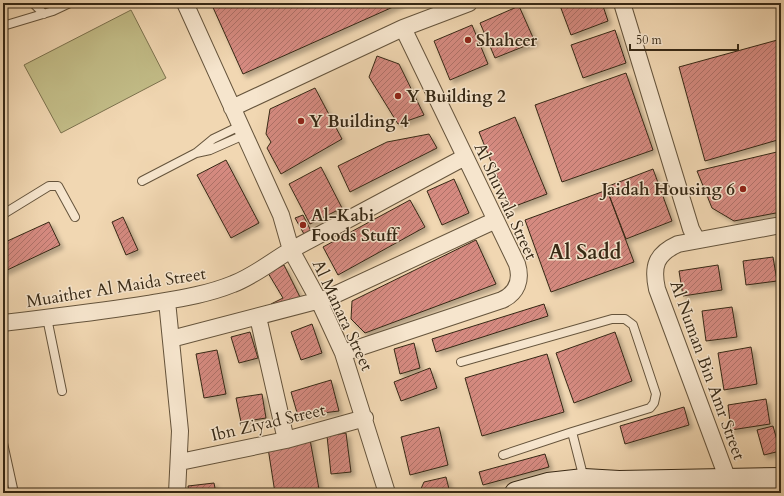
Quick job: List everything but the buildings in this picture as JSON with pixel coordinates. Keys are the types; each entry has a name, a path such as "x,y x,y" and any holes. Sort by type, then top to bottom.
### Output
{"street":[{"name":"Al Manara Street","path":"185,3 281,215 291,250 319,300 343,354 365,418 388,493"},
{"path":"232,108 404,28 469,3"},
{"path":"622,3 691,229 697,240"},
{"name":"Al Shuwala Street","path":"343,354 502,300 514,292 518,286 519,271 404,28"},
{"name":"Muaither Al Maida Street","path":"3,323 79,315 203,294 235,283 265,268 291,250 465,157"},
{"path":"171,339 328,298 496,220"},
{"name":"Al Numan Bin Amr Street","path":"728,480 657,289 654,274 658,260 667,249 697,240 781,225"},
{"path":"167,300 179,415 180,462 177,493"},
{"path":"258,317 286,440"},
{"name":"Ibn Ziyad Street","path":"180,462 286,440 365,418"},
{"path":"516,493 548,484 584,480 620,488 728,480 781,479"}],"lane":[{"path":"33,3 44,14"},
{"path":"3,26 54,11 70,3"},
{"path":"142,181 196,153 210,150 242,131"},
{"path":"3,212 49,186 54,185 58,186 75,217"},
{"path":"47,318 62,391"},
{"path":"461,362 612,319 625,320 633,325 656,394 654,403 650,408 572,432 503,456"},
{"path":"572,432 584,480"},
{"path":"3,443 7,478 14,493"}],"shaded area":[{"path":"131,10 166,78 61,133 24,65"}],"place":[{"name":"Shaheer","path":"468,40"},
{"name":"Y Building 2","path":"398,96"},
{"name":"Y Building 4","path":"301,121"},
{"name":"Jaidah Housing 6","path":"743,189"},
{"name":"Al-Kabi Foods Stuff","path":"303,225"}],"district":[{"name":"Al Sadd","path":"585,252"}]}
